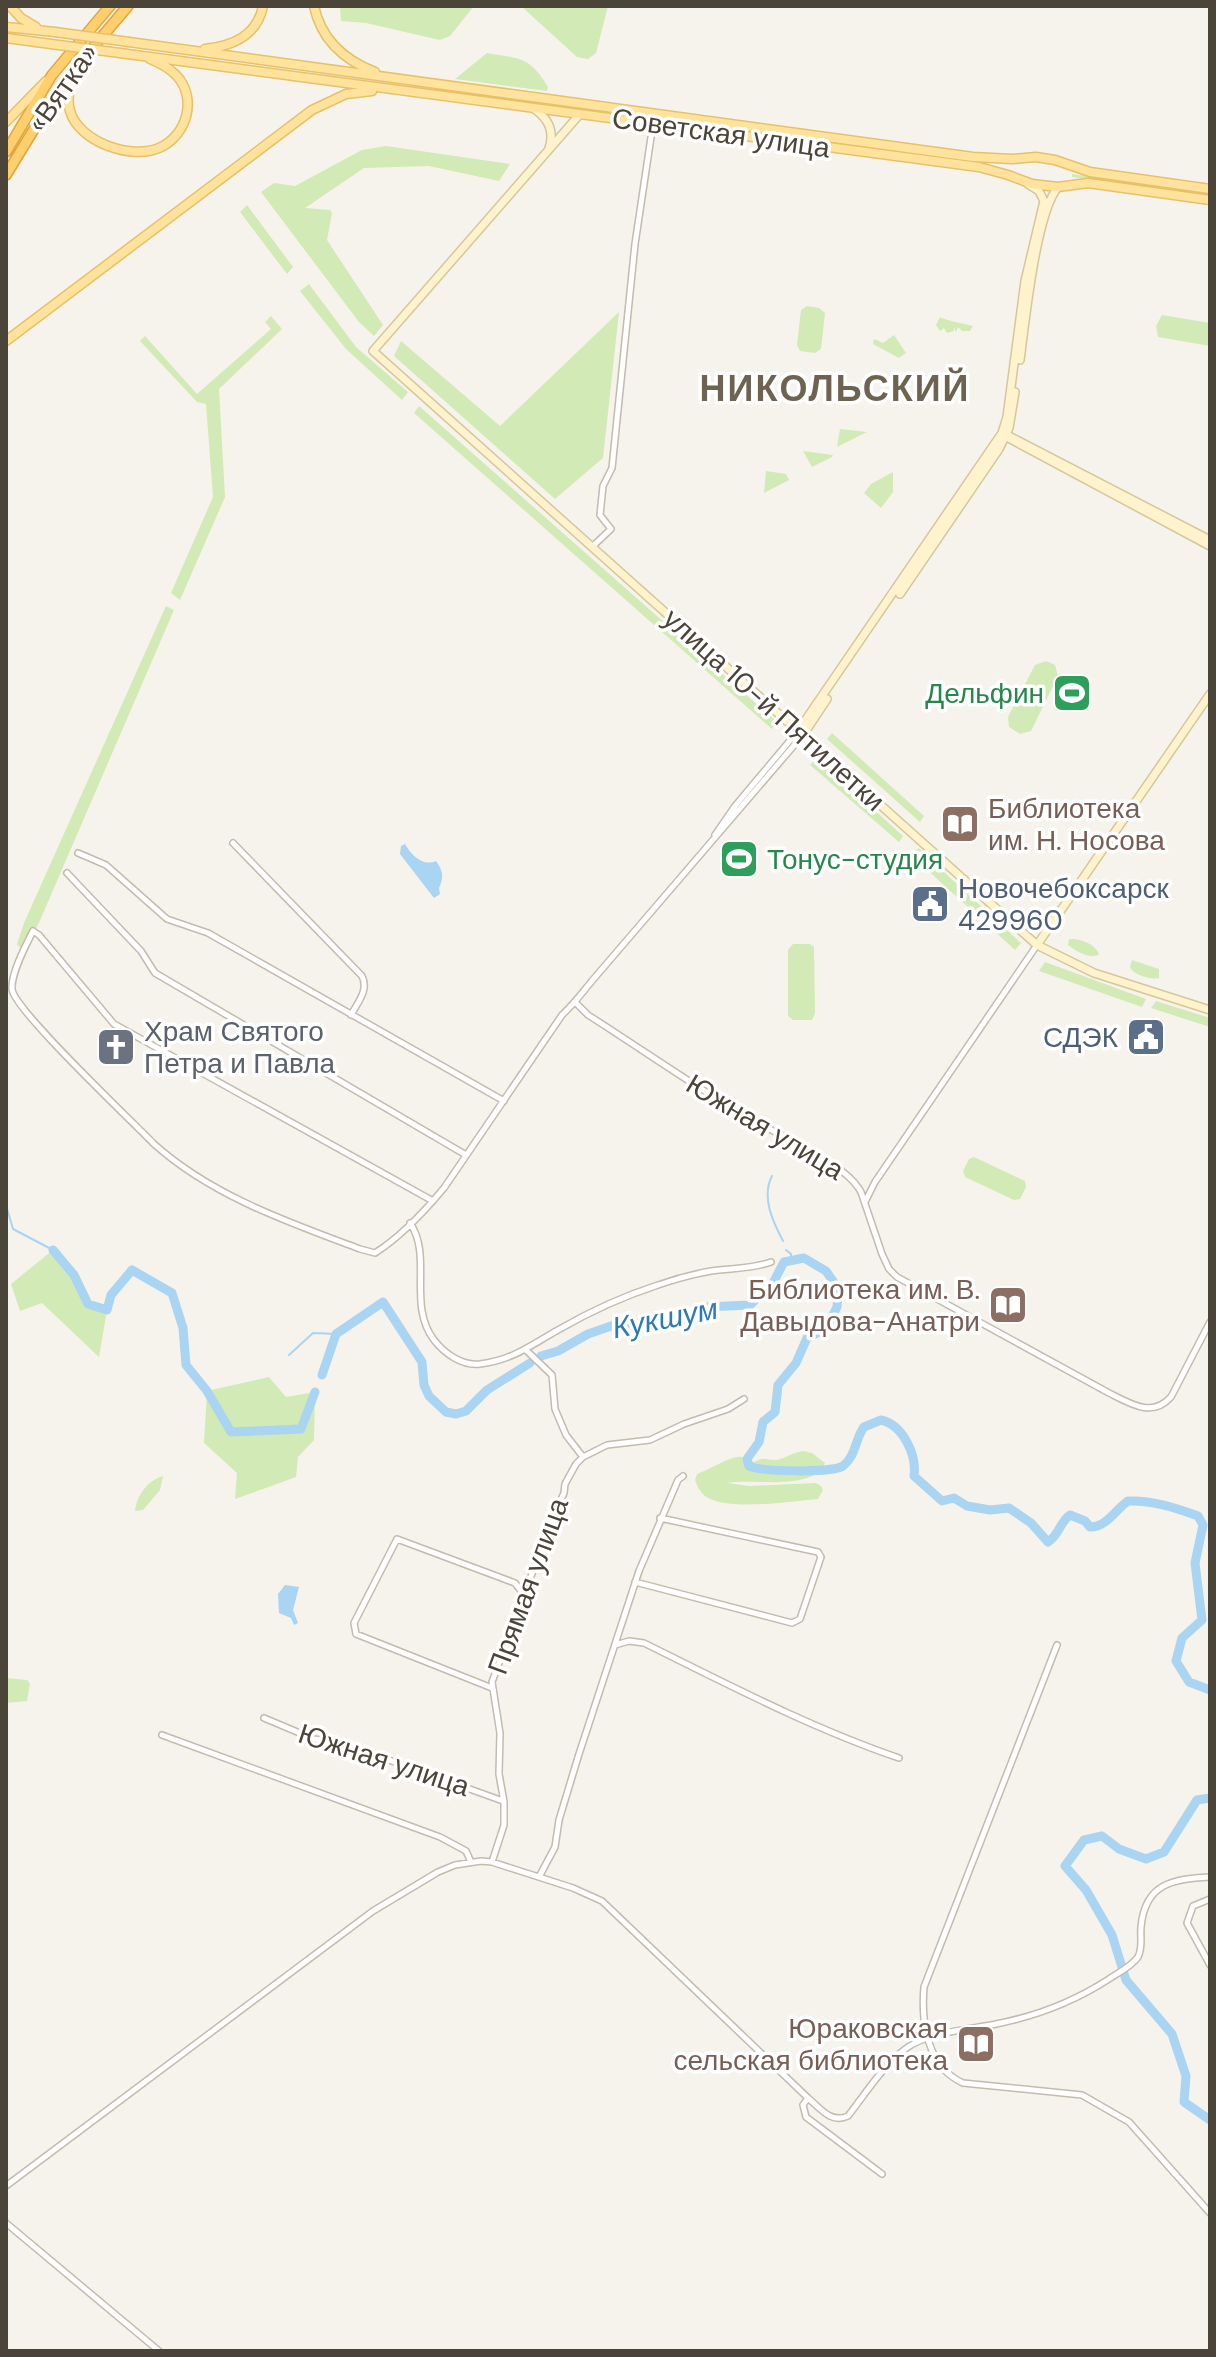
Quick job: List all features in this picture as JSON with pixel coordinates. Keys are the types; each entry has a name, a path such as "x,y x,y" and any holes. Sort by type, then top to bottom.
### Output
{"highway":[{"name":"«Вятка»","path":"6,175 42,114 76,66 128,6"},
{"name":"«Вятка»","path":"6,152 52,75 109,7"}],"main road":[{"path":"10,6 21,18 44,31"},
{"path":"191,51 218,48 240,41 254,28 263,6"},
{"path":"314,6 319,24 335,48 360,65 395,78"},
{"path":"6,27 395,78"},
{"path":"6,38 394,90"},
{"path":"76,66 69,99 71,111 80,127 96,140 117,147 149,150 164,145 178,133 185,121 188,104 183,85 175,74 142,56"},
{"path":"6,122 52,75"},
{"name":"Советская улица","path":"395,78 973,157 1036,157 1066,164"},
{"path":"6,341 312,110 346,94 394,90"},
{"name":"Советская улица","path":"394,90 979,167 1023,181 1060,186"},
{"path":"547,151 588,104"},
{"path":"531,107 544,116 550,127 547,151"},
{"name":"улица 10-й Пятилетки","path":"547,151 373,351 1037,945 1094,973 1210,1010"},
{"path":"800,733 1005,435 1030,256 1044,201 1039,191 1023,181 1018,168 1023,158"},
{"path":"1022,321 1051,198 1068,178 1066,164 1090,172 1210,189"},
{"path":"1060,186 1088,183 1210,200"},
{"path":"1005,435 1210,543"},
{"path":"1037,945 1210,694"}],"street":[{"path":"592,547 611,529 600,515 603,486 612,468 635,244 653,124"},
{"path":"433,1201 114,1024 33,931 20,957 12,989 16,1001 37,1027 173,1161 226,1194 270,1215 375,1253 390,1243 433,1201 562,1015 577,1004 580,995 800,733"},
{"path":"233,843 362,976 366,987 351,1015"},
{"path":"78,853 106,865 167,919 208,933 504,1101"},
{"path":"67,873 141,951 155,973 466,1155"},
{"path":"865,1202 875,1182 1037,945"},
{"name":"Южная улица","path":"577,1004 588,1015 713,1096 827,1161 857,1185 887,1264 907,1284 1132,1405 1150,1409 1165,1404 1210,1322"},
{"path":"857,1185 875,1182"},
{"path":"410,1223 418,1235 422,1312 431,1336 456,1359 471,1364 487,1363 527,1351 558,1330 660,1284 712,1271 756,1267 771,1262"},
{"path":"527,1351 552,1375 555,1409 566,1435 583,1457 607,1445 650,1440 728,1409 744,1399"},
{"name":"Прямая улица","path":"492,1862 504,1825 504,1802 499,1774 500,1733 492,1688 565,1484 583,1457"},
{"path":"539,1877 555,1847 559,1820 635,1582 660,1518 678,1480 683,1476"},
{"path":"635,1582 792,1623 800,1619 821,1557 818,1552 660,1518"},
{"path":"492,1688 356,1634 353,1629 397,1539 515,1583 529,1581"},
{"path":"515,1583 524,1595"},
{"path":"614,1646 629,1641 644,1643 747,1694 865,1747 899,1758"},
{"path":"1057,1645 924,1987 926,2039 952,2078 963,2083 1082,2095 1129,2122 1210,2213"},
{"name":"Южная улица","path":"264,1718 314,1739 339,1742 504,1802"},
{"path":"162,1735 440,1837 466,1851 471,1862"},
{"path":"6,2186 373,1911 438,1872 471,1862 492,1862 539,1877 591,1895 614,1911 808,2098 832,2118 840,2119 848,2116 895,2058 907,2048 926,2039 996,2024 1066,2004 1107,1980 1136,1960 1140,1952 1141,1923 1149,1901 1160,1885 1181,1879 1210,1877"},
{"path":"1210,1899 1193,1906 1187,1923 1210,1965"},
{"path":"808,2098 803,2105 806,2117 882,2174"},
{"path":"6,2223 159,2351"}],"green space":[{"path":"340,6 474,6 450,36 440,40 366,23 341,21"},
{"path":"521,6 608,6 596,53 588,59 577,57"},
{"path":"487,53 523,60 535,69 548,87 547,91 455,79"},
{"path":"386,146 510,164 499,181 429,166 364,168 305,208 330,210 332,213 327,240 383,325 374,336 359,322 261,192 274,183 295,186 362,150"},
{"path":"1072,174 1210,193 1210,195 1072,177"},
{"path":"247,205 293,267 287,274 240,212"},
{"path":"309,284 356,347 408,392 402,400 346,349 300,291"},
{"path":"807,306 819,308 825,313 821,349 815,353 800,351 797,345 801,310"},
{"path":"619,312 603,458 555,499 394,356 401,341 500,426"},
{"path":"1162,315 1210,323 1210,346 1158,337 1156,326"},
{"path":"271,316 282,329 219,389 225,497 180,600 171,593 213,497 206,404 197,402 140,341 145,336 197,394 271,329 265,322"},
{"path":"940,317 973,326 970,331 962,331 958,327 956,332 954,327 954,331 947,333 944,328 940,331 936,325"},
{"path":"894,335 906,353 899,358 873,344 874,339 883,343"},
{"path":"419,406 777,722 772,729 414,413"},
{"path":"840,429 867,432 837,447"},
{"path":"803,451 833,455 812,467"},
{"path":"766,471 786,474 789,480 764,493"},
{"path":"893,472 893,492 881,508 864,493 871,484"},
{"path":"166,606 174,610 38,925 22,950 17,944 24,923"},
{"path":"1046,661 1055,665 1058,676 1031,731 1020,734 1009,727 1008,717 1035,665"},
{"path":"832,733 924,816 920,822 827,739"},
{"path":"817,758 903,836 899,842 810,765"},
{"path":"918,848 1021,943 1015,950 911,855"},
{"path":"1069,939 1087,942 1099,955 1078,952 1068,945"},
{"path":"793,944 810,944 814,947 815,1013 812,1020 793,1020 788,1016 788,950"},
{"path":"1132,960 1159,969 1159,978 1147,978 1135,972 1130,967"},
{"path":"1045,962 1146,999 1142,1007 1039,971"},
{"path":"1156,1001 1210,1018 1210,1027 1151,1008"},
{"path":"974,1157 1025,1181 1026,1187 1020,1199 1014,1200 965,1177 963,1171 969,1159"},
{"path":"53,1250 74,1275 88,1304 107,1310 99,1357 42,1303 20,1311 11,1284"},
{"path":"269,1377 286,1397 315,1392 314,1440 298,1457 296,1477 235,1499 237,1473 204,1443 207,1391"},
{"path":"804,1451 825,1463 808,1478 728,1483 749,1486 816,1483 823,1490 818,1499 728,1504 705,1496 695,1480 697,1474 732,1458 742,1457 754,1462 776,1460"},
{"path":"163,1476 160,1490 143,1510 135,1511 144,1489"},
{"path":"6,1678 27,1680 30,1684 27,1701 6,1703"}],"water":[{"path":"405,844 418,859 436,861 440,868 440,894 434,898 400,854 401,846"},
{"path":"285,1585 299,1587 293,1610 298,1623 294,1625 291,1618 279,1613 278,1594"}],"waterway":[{"path":"772,1176 768,1201 783,1241"},
{"name":"Кукшум","path":"6,1205 13,1229 53,1250"},
{"name":"Кукшум","path":"53,1250 74,1275 88,1304 107,1310 111,1295 132,1270 172,1293 183,1328 186,1365 207,1391 231,1432 301,1429 315,1392"},
{"path":"786,1250 791,1254 791,1259"},
{"name":"Кукшум","path":"541,1356 614,1325 689,1319 706,1307 750,1305 773,1283 784,1262 804,1258 826,1271 835,1284 837,1307 826,1329 807,1338 796,1363 778,1385 775,1412 763,1422 759,1442 747,1459 749,1466 812,1471 843,1466 864,1427 881,1420 902,1434 911,1450 914,1476 942,1501 954,1498 967,1506 990,1510 1009,1508 1031,1523 1048,1542 1070,1515 1085,1521 1090,1527 1096,1526 1128,1501 1155,1503 1198,1516 1203,1525 1195,1563 1202,1620 1182,1638 1176,1661 1189,1682 1210,1690"},
{"name":"Кукшум","path":"322,1375 336,1334 383,1302 422,1362 424,1385 429,1396 446,1412 456,1414 466,1411 487,1390 530,1363"},
{"path":"289,1355 313,1333 336,1334"},
{"name":"Кукшум","path":"1210,1798 1197,1800 1164,1852 1146,1859 1119,1849 1102,1836 1084,1840 1065,1866 1086,1890 1112,1935 1126,1980 1172,2034 1186,2076 1184,2102 1210,2120"}],"place":[{"name":"Дельфин","path":"1072,693"},
{"name":"Библиотека им. Н. Носова","path":"960,824"},
{"name":"Тонус-студия","path":"739,859"},
{"name":"Новочебоксарск 429960","path":"930,904"},
{"name":"СДЭК","path":"1146,1037"},
{"name":"Храм Святого Петра и Павла","path":"116,1047"},
{"name":"Библиотека им. В. Давыдова-Анатри","path":"1008,1305"},
{"name":"Юраковская сельская библиотека","path":"976,2044"}],"district":[{"name":"НИКОЛЬСКИЙ","path":"835,388"}]}
